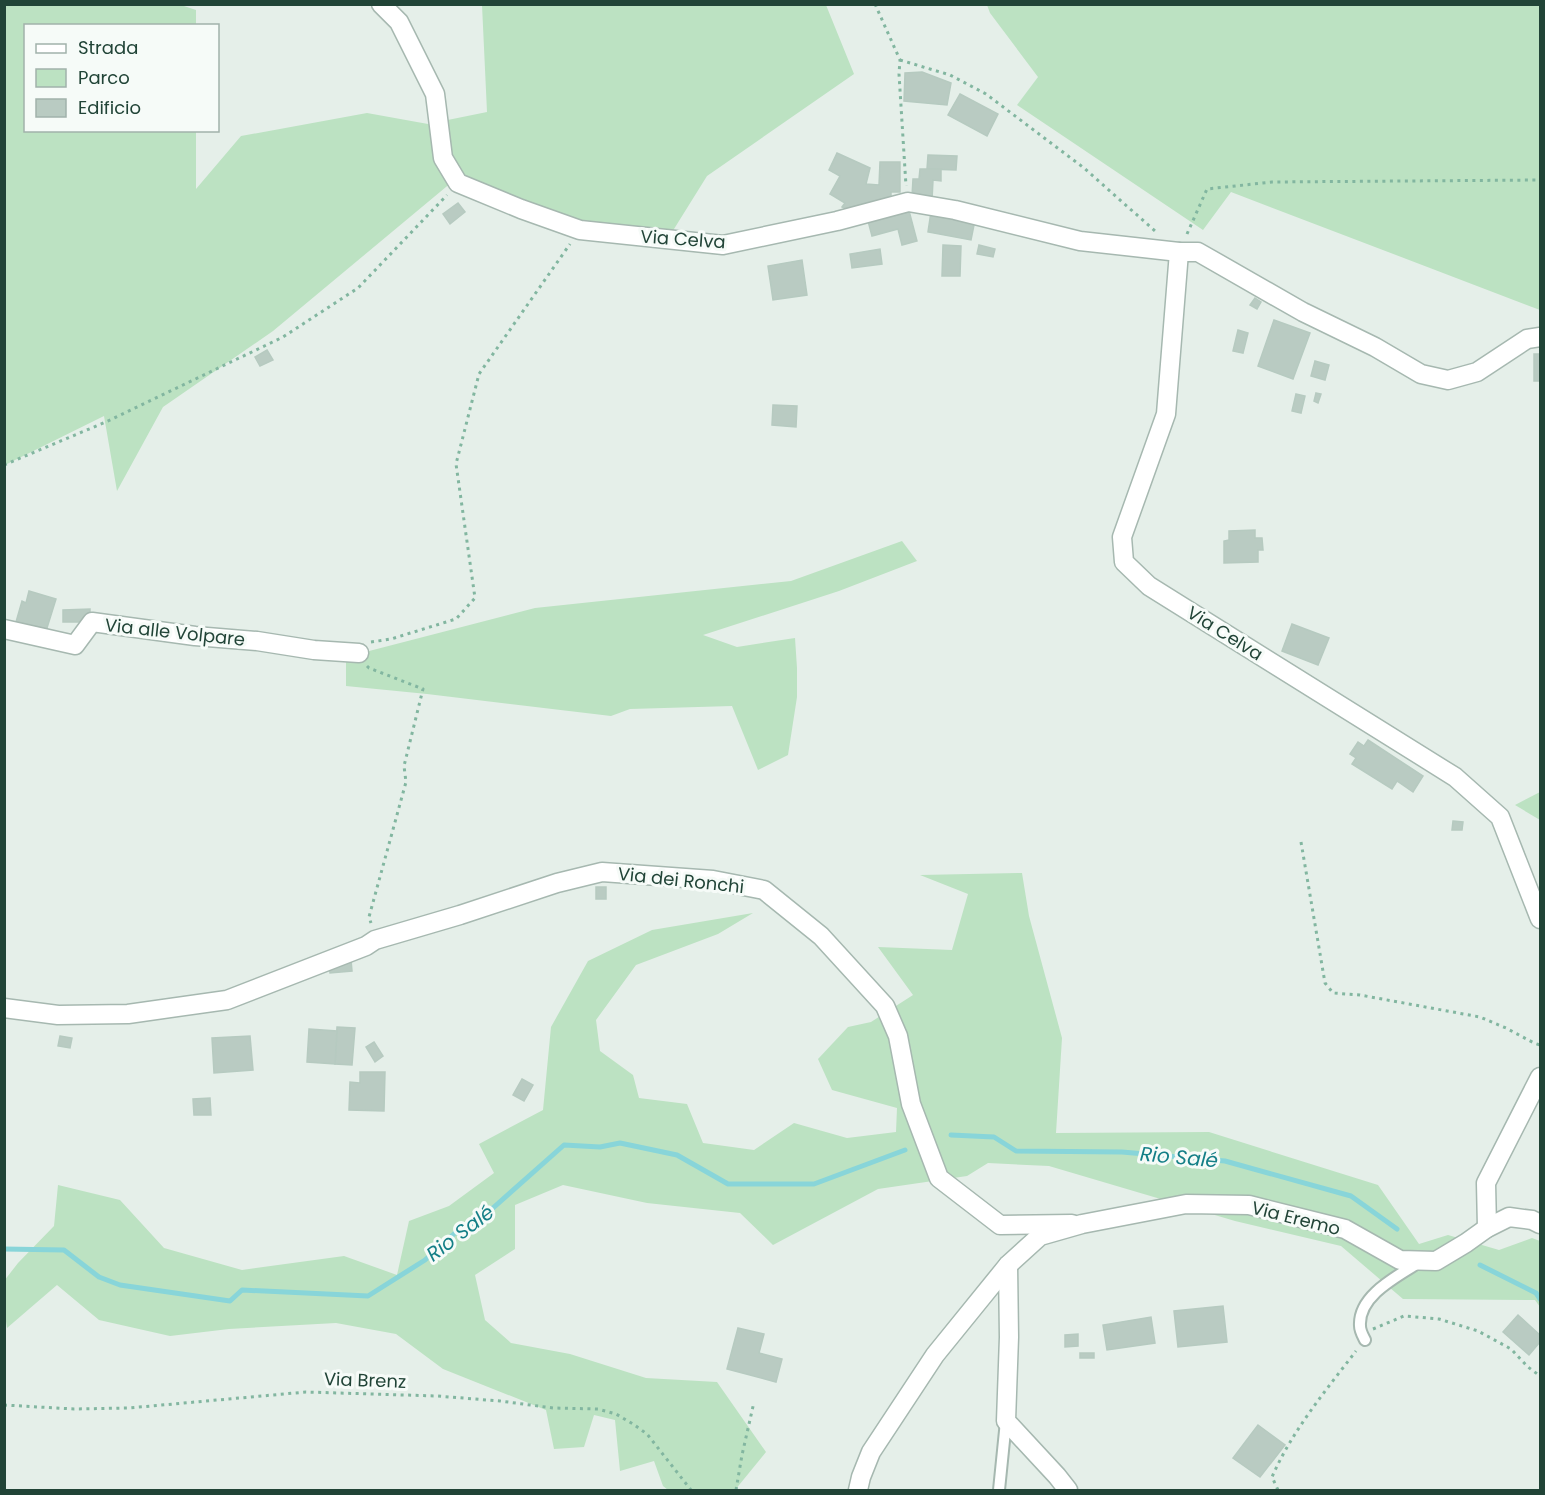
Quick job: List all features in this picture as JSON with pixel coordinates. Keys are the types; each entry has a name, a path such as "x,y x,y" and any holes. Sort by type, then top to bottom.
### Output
{"street":[{"path":"381,4 399,22 435,94 443,158 458,183"},
{"name":"Via Celva","path":"458,183 580,230 723,245 837,221 908,202 955,210 1080,241 1198,252 1303,312 1375,346 1421,374 1448,380 1477,372 1527,339 1540,337"},
{"name":"Via Celva","path":"1179,252 1166,414 1122,537 1124,562 1149,586 1455,777 1500,817 1540,919"},
{"name":"Via alle Volpare","path":"4,629 75,645 92,622 314,650 359,653"},
{"name":"Via dei Ronchi","path":"4,1008 58,1015 128,1014 227,1000 366,946 375,940 557,883 602,872 714,880 764,891 821,936 885,1006 898,1036 911,1104 939,1178 1000,1225 1082,1224"},
{"path":"1487,1228 1486,1183 1540,1077"},
{"name":"Via Eremo","path":"858,1491 871,1452 935,1355 1008,1264 1040,1236 1082,1224 1186,1204 1249,1205 1345,1229 1400,1260 1436,1262 1487,1228 1509,1217 1532,1220 1540,1224"},
{"path":"1008,1264 1009,1337 1006,1421 1068,1491"}],"lane":[{"path":"1365,1340 1360,1327 1363,1310 1377,1290 1421,1261"},
{"path":"999,1491 1006,1421"}],"path":[{"path":"875,4 900,60 902,132 908,202"},
{"path":"900,60 950,75 986,94 1084,168 1179,252 1207,189 1272,182 1540,180"},
{"path":"4,465 108,421 283,337 358,288 458,183"},
{"path":"375,940 369,917 406,782 404,766 423,689 369,668 359,653 365,643 391,639 456,620 475,598 456,464 479,374 580,230"},
{"path":"1301,842 1325,983 1333,993 1360,995 1480,1017 1540,1045"},
{"path":"1278,1491 1272,1478 1281,1456 1372,1329 1404,1316 1439,1319 1478,1331 1511,1349 1540,1376"},
{"name":"Via Brenz","path":"4,1405 74,1409 129,1408 306,1392 438,1396 553,1408 597,1409 616,1414 647,1434 691,1491"},
{"path":"736,1491 754,1402"}],"green space":[{"path":"178,4 196,10 196,24 24,24 24,132 196,132 196,189 241,136 367,113 428,124 487,112 482,5 826,5 854,74 707,176 669,237 582,224 458,177 273,331 163,407 117,491 104,416 5,465 5,5"},
{"path":"987,5 1540,5 1540,310 1231,192 1203,230 1017,105 1038,77 990,13"},
{"path":"902,541 917,561 839,591 703,635 737,647 795,638 797,697 788,755 758,770 732,706 630,709 611,716 346,686 346,657 535,608 791,581"},
{"path":"1540,792 1540,820 1515,805"},
{"path":"1022,873 1029,916 1062,1038 1056,1133 1209,1132 1378,1185 1419,1244 1448,1235 1499,1250 1532,1238 1540,1241 1540,1307 1535,1300 1403,1299 1341,1246 1235,1221 1049,1166 988,1163 967,1176 878,1189 773,1245 740,1213 647,1203 563,1185 515,1205 515,1249 475,1275 485,1320 511,1343 570,1354 646,1378 717,1382 766,1452 735,1490 668,1490 663,1486 654,1461 620,1471 615,1420 594,1415 584,1447 554,1449 546,1410 443,1369 396,1334 336,1323 229,1329 170,1336 99,1320 57,1285 7,1328 4,1281 54,1226 58,1185 120,1200 164,1248 242,1270 344,1256 397,1275 409,1221 449,1206 494,1173 479,1144 543,1110 551,1027 588,961 652,930 753,913 718,934 636,965 596,1020 600,1051 633,1075 639,1098 687,1104 703,1143 754,1150 794,1123 847,1138 896,1132 897,1108 832,1090 818,1059 848,1027 871,1022 913,995 878,947 952,950 968,894 920,875"}],"building":[{"path":"922,72 951,83 947,105 904,101 905,73"},
{"path":"960,94 998,114 987,136 948,115"},
{"path":"837,153 870,168 866,184 879,185 880,162 900,162 900,192 891,192 891,205 855,213 842,207 845,203 830,194 840,176 829,170"},
{"path":"928,155 957,156 956,170 927,169"},
{"path":"920,169 941,169 941,181 933,180 932,200 912,196 913,179 919,179"},
{"path":"458,203 465,212 450,224 443,214"},
{"path":"908,207 917,241 902,245 898,229 872,236 867,217"},
{"path":"931,212 975,220 971,240 928,232"},
{"path":"943,245 961,246 960,276 942,276"},
{"path":"979,245 995,249 993,257 977,254"},
{"path":"880,249 882,264 852,268 850,254"},
{"path":"802,260 807,295 773,300 768,266"},
{"path":"1255,298 1261,302 1257,309 1250,305"},
{"path":"1274,320 1310,333 1293,379 1258,366"},
{"path":"1238,330 1248,333 1243,353 1233,351"},
{"path":"267,350 273,360 260,366 255,357"},
{"path":"1534,354 1540,354 1540,381 1534,381"},
{"path":"1315,361 1329,365 1325,380 1311,376"},
{"path":"1316,393 1321,394 1318,403 1314,401"},
{"path":"1296,394 1305,396 1301,413 1292,411"},
{"path":"773,405 797,406 796,427 772,425"},
{"path":"1255,530 1255,538 1262,538 1263,550 1258,550 1258,562 1224,563 1224,541 1229,540 1229,531"},
{"path":"29,591 56,599 46,631 16,622 22,601 26,603"},
{"path":"90,609 90,622 63,622 63,610"},
{"path":"1292,624 1329,638 1318,665 1282,651"},
{"path":"1368,740 1423,776 1413,792 1397,781 1392,789 1352,764 1356,758 1350,754 1358,742 1364,746"},
{"path":"1453,821 1463,822 1462,830 1452,830"},
{"path":"596,887 606,887 606,899 596,899"},
{"path":"351,960 352,971 330,973 329,962"},
{"path":"337,1027 355,1028 352,1065 335,1064"},
{"path":"309,1029 337,1031 335,1064 307,1062"},
{"path":"60,1036 72,1038 70,1048 58,1046"},
{"path":"250,1036 253,1070 214,1073 212,1038"},
{"path":"374,1042 383,1056 375,1062 366,1047"},
{"path":"360,1072 385,1072 384,1111 349,1110 350,1082 360,1083"},
{"path":"522,1079 533,1085 524,1101 513,1095"},
{"path":"210,1098 211,1115 194,1115 193,1099"},
{"path":"1223,1306 1227,1342 1178,1347 1174,1311"},
{"path":"1518,1315 1540,1335 1540,1342 1529,1355 1503,1332"},
{"path":"1151,1317 1155,1343 1107,1350 1103,1325"},
{"path":"738,1328 764,1334 759,1353 782,1359 776,1382 727,1369"},
{"path":"1078,1334 1078,1346 1065,1347 1065,1335"},
{"path":"1080,1353 1094,1353 1094,1358 1080,1358"},
{"path":"1258,1425 1285,1445 1260,1477 1233,1458"}],"waterway":[{"name":"Rio Salé","path":"951,1135 994,1137 1016,1151 1122,1152 1225,1161 1351,1196 1397,1229"},
{"name":"Rio Salé","path":"4,1249 64,1250 99,1277 120,1285 230,1301 242,1290 368,1296 425,1260 455,1233 475,1224 564,1145 600,1147 620,1143 677,1155 728,1184 814,1184 905,1150"},
{"name":"Rio Salé","path":"1480,1265 1536,1293 1540,1299"}]}
